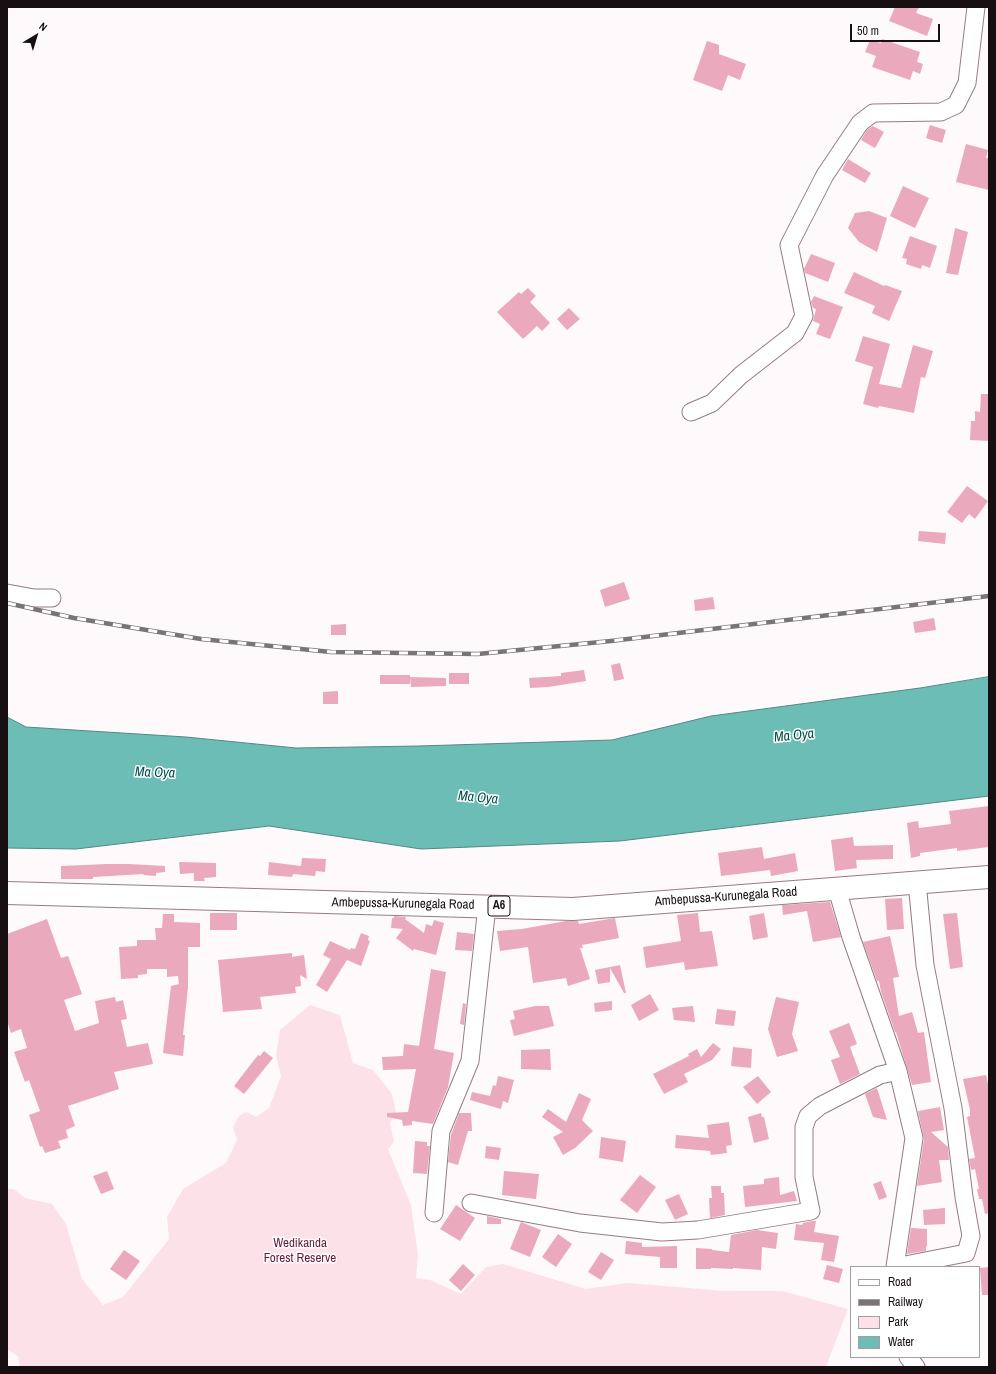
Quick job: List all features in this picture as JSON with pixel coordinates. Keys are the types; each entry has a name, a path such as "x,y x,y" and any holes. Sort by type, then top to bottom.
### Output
{"highway":[{"name":"Ambepussa-Kurunegala Road","path":"7,893 573,909 989,877"}],"street":[{"path":"691,412 712,403 741,375 795,334 804,316 789,245 825,175 860,123 874,113 941,112 956,105 967,83 976,7"},
{"path":"7,593 34,598 52,598"},
{"path":"900,1266 966,1253 971,1236 964,1197 954,1108 925,965 917,882"},
{"path":"837,888 851,937 898,1071 914,1138 895,1266"},
{"path":"434,1213 441,1131 470,1061 487,906"},
{"path":"471,1203 580,1223 662,1232 698,1230 811,1212 804,1177 804,1127 808,1116 820,1106 880,1075 898,1071"},
{"path":"909,1358 916,1367"}],"green space":[{"name":"Wedikanda Forest Reserve","path":"310,1005 340,1015 353,1063 373,1070 392,1094 396,1112 390,1123 394,1142 388,1149 411,1205 418,1256 416,1278 430,1280 461,1294 486,1267 503,1264 586,1289 628,1283 725,1291 782,1291 848,1309 826,1367 20,1367 18,1356 7,1350 7,1189 14,1189 25,1198 52,1204 66,1224 82,1279 103,1305 123,1297 169,1239 167,1217 183,1189 226,1163 237,1140 233,1127 239,1116 246,1112 256,1117 269,1108 281,1076 276,1055 280,1030"}],"water":[{"name":"Ma Oya","path":"989,677 989,796 620,841 421,849 269,826 76,849 7,848 7,717 26,727 186,737 296,748 612,740 711,716 920,688"}],"building":[{"path":"895,7 919,7 916,13 933,19 927,36 889,21"},
{"path":"882,39 920,52 917,62 923,64 920,74 913,71 910,80 872,67 876,56 865,52 870,40 881,43"},
{"path":"707,41 719,45 719,54 746,64 740,80 728,75 722,91 693,80"},
{"path":"930,125 946,130 942,143 926,138"},
{"path":"873,126 884,132 875,148 861,140 867,130"},
{"path":"966,144 988,150 986,158 989,158 989,190 956,182"},
{"path":"848,159 871,173 865,183 842,170"},
{"path":"903,186 929,198 915,228 890,216"},
{"path":"869,211 887,218 877,252 859,242 848,228 855,213"},
{"path":"955,228 968,232 958,275 946,273"},
{"path":"910,236 937,246 930,268 922,265 921,269 906,264 907,259 902,258"},
{"path":"811,254 835,263 828,282 805,273 804,269"},
{"path":"854,272 884,286 885,285 902,291 889,321 872,313 875,306 844,293"},
{"path":"528,288 536,296 530,302 550,323 542,331 537,326 523,339 497,312 519,292 521,294"},
{"path":"814,296 843,307 830,339 816,334 820,324 813,321 816,309 813,308 811,302"},
{"path":"569,308 580,319 567,330 557,319"},
{"path":"863,336 890,344 879,384 901,388 913,345 933,351 925,378 921,377 914,413 879,406 878,408 863,404 873,367 855,361"},
{"path":"981,394 989,394 989,441 970,440 971,421 975,421 975,411 980,412"},
{"path":"967,486 988,501 975,519 969,514 962,523 947,512"},
{"path":"919,531 946,533 945,544 918,541"},
{"path":"624,582 630,599 605,607 600,590"},
{"path":"713,597 715,609 695,611 694,600"},
{"path":"934,618 936,630 915,633 913,622"},
{"path":"346,624 346,635 331,635 331,625"},
{"path":"620,663 624,679 614,681 611,665"},
{"path":"584,670 586,681 548,687 530,688 529,678 561,676 561,673"},
{"path":"449,673 469,673 469,684 449,684"},
{"path":"380,675 410,675 410,684 380,684"},
{"path":"410,677 446,678 446,686 411,687"},
{"path":"338,691 338,704 323,704 323,692"},
{"path":"989,806 989,847 957,851 957,848 920,853 920,856 911,858 907,823 918,821 919,828 951,824 949,811"},
{"path":"853,837 854,846 893,845 893,859 856,860 857,868 835,871 831,840"},
{"path":"762,847 764,859 795,853 798,871 771,876 770,870 721,876 718,853"},
{"path":"302,858 326,859 325,872 316,871 315,876 293,874 292,877 268,875 269,862 301,866"},
{"path":"179,862 216,863 216,877 204,878 205,881 194,881 194,873 180,874"},
{"path":"107,864 165,866 165,872 156,873 156,876 143,875 144,874 93,877 93,879 61,879 61,866"},
{"path":"902,898 904,929 887,930 885,899"},
{"path":"830,902 841,937 813,942 807,911 783,915 782,905"},
{"path":"210,913 237,913 237,930 210,930"},
{"path":"698,913 700,932 712,931 718,966 685,970 684,962 646,968 643,947 681,941 677,915"},
{"path":"764,913 768,937 753,940 749,916"},
{"path":"957,913 963,967 950,969 943,914"},
{"path":"163,914 174,914 174,922 200,923 200,947 188,947 188,987 183,1035 185,1035 183,1056 163,1053 171,986 179,984 178,976 167,977 167,969 147,969 147,974 138,975 138,978 121,979 119,947 137,946 137,940 156,940 155,928 162,928"},
{"path":"394,916 406,917 405,919 424,933 426,924 432,926 434,920 444,923 436,955 414,949 413,951 396,938 403,929 391,928 392,918 394,918"},
{"path":"615,918 619,938 582,945 583,948 580,948 590,979 568,986 566,978 533,983 528,947 500,951 497,931 522,929 566,921 578,921 579,924"},
{"path":"47,919 61,958 68,956 82,994 64,1000 75,1031 99,1023 95,1001 115,997 116,1002 123,1000 127,1019 121,1020 127,1047 148,1043 153,1064 114,1072 119,1089 68,1106 75,1126 66,1130 68,1138 58,1141 61,1148 45,1153 42,1146 40,1147 29,1115 40,1111 29,1080 25,1082 14,1052 27,1048 21,1029 11,1033 7,1021 7,934"},
{"path":"457,932 474,934 472,951 455,950"},
{"path":"361,933 369,936 368,940 370,941 361,966 347,960 327,992 316,985 331,959 323,955 330,941 350,950 351,948 355,949"},
{"path":"890,936 899,977 893,978 899,1016 912,1012 918,1033 924,1032 931,1082 912,1085 896,1032 881,992 879,981 877,981 863,942"},
{"path":"292,953 292,957 304,955 307,979 300,975 301,986 295,987 296,993 260,997 262,1009 223,1012 218,960"},
{"path":"620,965 626,993 624,993 610,968 610,982 598,984 595,970"},
{"path":"431,969 446,972 434,1049 454,1053 448,1087 433,1124 412,1121 412,1125 403,1126 402,1120 387,1117 387,1113 408,1112 416,1069 383,1070 382,1057 403,1056 404,1044 419,1046"},
{"path":"650,994 659,1010 639,1021 631,1005"},
{"path":"776,997 799,1002 792,1034 798,1051 777,1057 768,1029"},
{"path":"612,1001 612,1010 595,1012 594,1003"},
{"path":"463,1003 466,1004 464,1025 460,1024"},
{"path":"535,1006 549,1006 554,1026 514,1036 510,1020 515,1019 513,1011"},
{"path":"693,1006 695,1022 674,1020 672,1008"},
{"path":"717,1009 736,1011 734,1026 715,1024"},
{"path":"849,1023 857,1044 850,1047 860,1074 840,1084 831,1060 840,1057 829,1031"},
{"path":"713,1043 721,1049 712,1060 684,1074 688,1082 664,1094 653,1074 689,1056 688,1054 697,1049 701,1057"},
{"path":"733,1047 752,1049 751,1068 731,1066"},
{"path":"550,1049 551,1070 521,1069 521,1050"},
{"path":"264,1051 273,1058 244,1094 234,1086 258,1055 260,1056"},
{"path":"986,1075 989,1088 989,1213 985,1214 982,1199 979,1199 977,1189 979,1189 975,1169 971,1170 969,1159 975,1158 967,1117 970,1116 970,1110 963,1079"},
{"path":"498,1076 514,1080 508,1103 503,1101 501,1109 470,1100 472,1092 490,1096 493,1085 496,1086"},
{"path":"758,1076 771,1092 757,1104 743,1087"},
{"path":"877,1088 887,1120 873,1117 865,1094"},
{"path":"579,1093 591,1099 582,1120 593,1131 575,1148 563,1155 553,1137 563,1132 542,1117 548,1109 566,1122"},
{"path":"940,1107 944,1130 931,1132 948,1147 949,1160 939,1160 942,1182 917,1186 924,1139 918,1111"},
{"path":"459,1113 471,1113 472,1131 468,1131 458,1165 448,1162 451,1135"},
{"path":"761,1113 762,1117 764,1117 769,1139 754,1143 748,1117"},
{"path":"729,1122 732,1145 726,1146 727,1153 711,1155 710,1151 675,1148 676,1135 709,1138 707,1125"},
{"path":"601,1137 626,1141 623,1162 599,1158"},
{"path":"415,1141 427,1142 427,1146 430,1146 427,1174 413,1173"},
{"path":"486,1146 501,1148 499,1160 485,1158"},
{"path":"107,1171 114,1189 101,1194 93,1176"},
{"path":"504,1171 539,1174 536,1199 502,1195"},
{"path":"640,1175 656,1187 637,1213 620,1200"},
{"path":"779,1177 780,1195 794,1191 797,1201 745,1207 743,1186 764,1184 764,1179"},
{"path":"881,1181 887,1197 879,1200 873,1184"},
{"path":"711,1186 721,1186 721,1193 724,1193 725,1215 710,1218 709,1198 712,1198"},
{"path":"679,1194 688,1214 675,1220 665,1200"},
{"path":"456,1205 475,1218 460,1241 440,1229"},
{"path":"945,1208 945,1224 924,1225 923,1210"},
{"path":"487,1216 501,1219 501,1224 487,1224"},
{"path":"816,1221 814,1232 839,1236 834,1262 821,1260 824,1243 794,1240 796,1224 802,1225 803,1223"},
{"path":"521,1222 541,1230 530,1257 510,1249"},
{"path":"911,1228 927,1229 926,1251 907,1254"},
{"path":"757,1230 778,1233 776,1249 762,1247 761,1270 733,1268 696,1269 696,1248 729,1252 731,1235"},
{"path":"558,1234 572,1244 556,1267 542,1257"},
{"path":"626,1241 642,1243 642,1247 677,1246 677,1268 660,1268 660,1257 625,1254"},
{"path":"124,1250 140,1261 126,1280 110,1269"},
{"path":"601,1252 614,1260 601,1280 588,1272"},
{"path":"463,1264 475,1275 461,1291 449,1280"},
{"path":"827,1265 843,1269 839,1283 823,1279"},
{"path":"989,1267 989,1295 982,1295 980,1268"}],"railway":[{"path":"7,603 74,618 201,639 331,652 478,654 611,641 989,596"}]}
